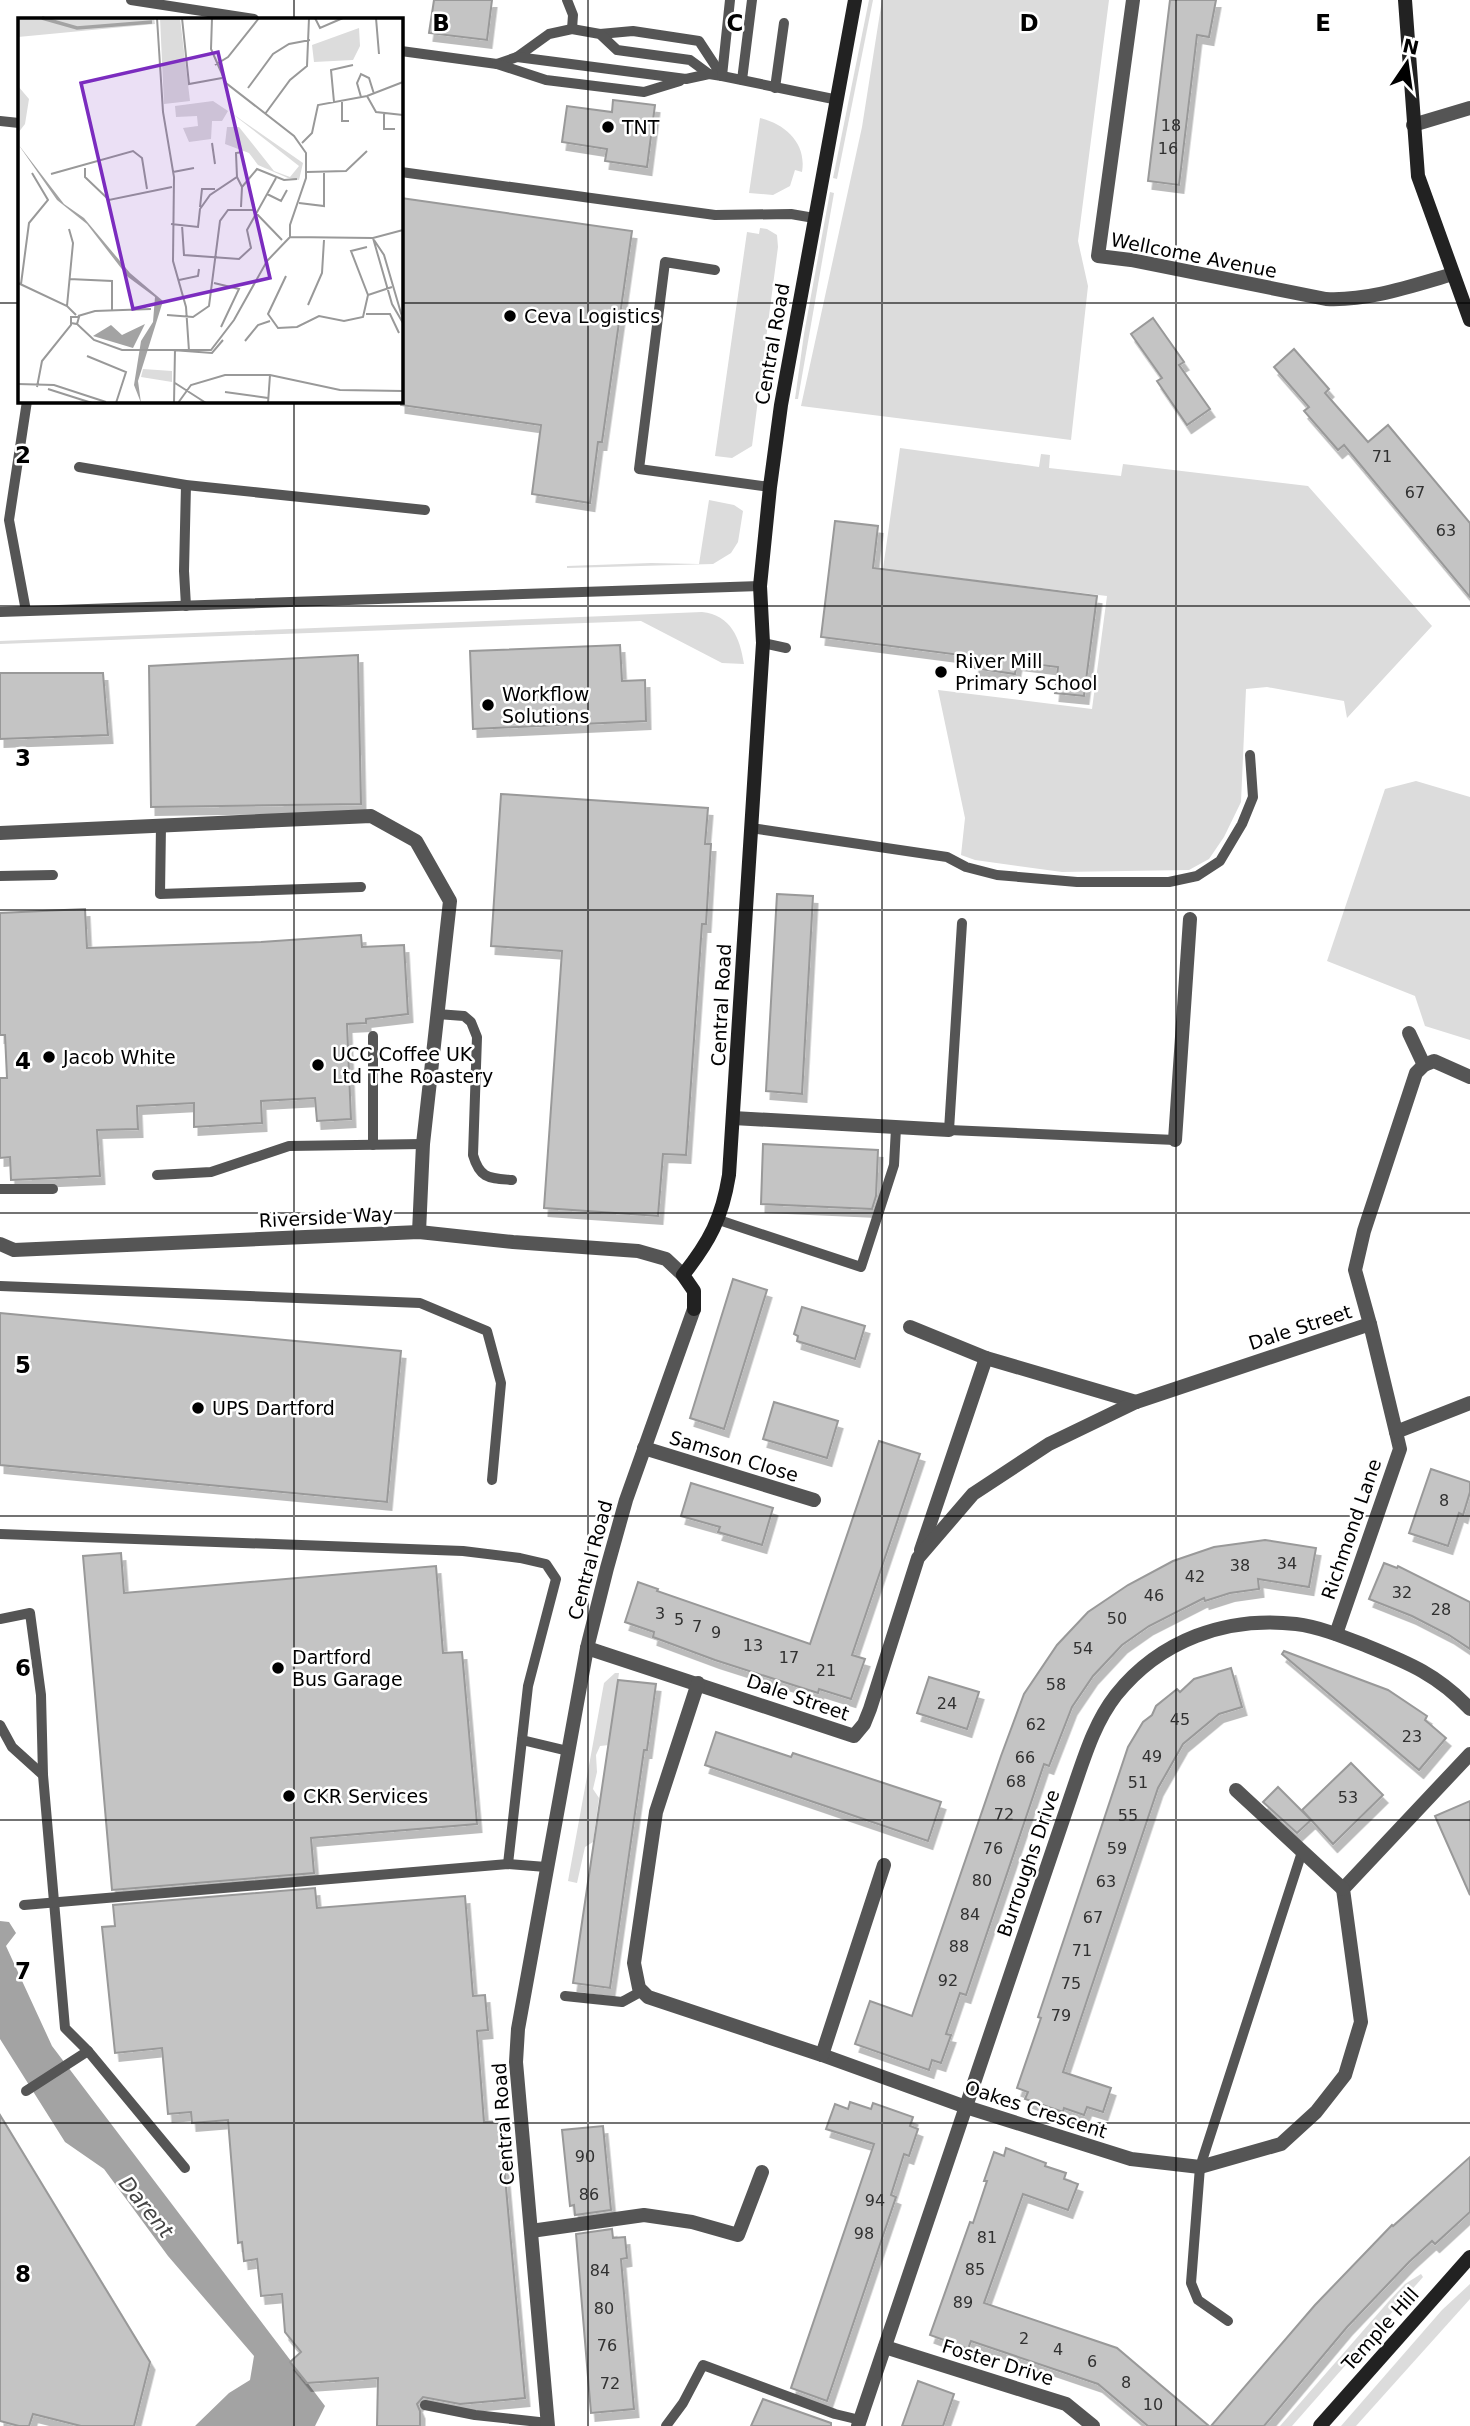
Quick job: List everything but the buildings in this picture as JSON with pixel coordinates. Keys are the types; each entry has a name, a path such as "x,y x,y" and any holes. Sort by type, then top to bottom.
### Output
{"street":[{"name":"Central Road","path":"548,2425 516,2062 524,1994 587,1648 611,1552 644,1448 694,1309 694,1291 683,1275 719,1220 729,1175 763,643 760,586 770,487 781,405 855,0"},
{"name":"Wellcome Avenue","path":"1133,0 1098,256 1131,260 1326,299 1390,293 1453,274"},
{"path":"1405,0 1418,176 1470,320"},
{"path":"1413,125 1470,108"},
{"name":"Riverside Way","path":"0,833 371,816 416,841 450,901 423,1144 419,1232 14,1251 0,1244"},
{"path":"1175,1140 1190,919"},
{"path":"1409,1032 1424,1065"},
{"path":"1370,1324 1355,1270 1364,1231 1416,1073 1424,1065 1434,1061 1470,1077"},
{"path":"733,1118 949,1130"},
{"path":"419,1232 638,1251 666,1259 683,1275"},
{"name":"Dale Street","path":"918,1558 973,1494 1049,1444 1136,1402 1370,1324 1396,1432"},
{"path":"910,1327 986,1358 1136,1402"},
{"name":"Dale Street","path":"587,1648 854,1736 867,1717 986,1358"},
{"path":"1396,1432 1470,1404"},
{"name":"Richmond Lane","path":"1336,1634 1400,1449 1396,1432"},
{"name":"Samson Close","path":"644,1448 814,1500"},
{"name":"Burroughs Drive","path":"859,2423 1089,1745 1097,1726 1116,1696 1136,1674 1166,1649 1202,1632 1247,1624 1296,1624 1336,1634 1416,1666 1451,1689 1470,1709"},
{"path":"642,1991 635,1975 635,1963 656,1812 698,1683"},
{"path":"1236,1790 1343,1889 1470,1754"},
{"path":"822,2055 884,1865"},
{"name":"Oakes Crescent","path":"642,1991 659,2002 822,2055 966,2108 1131,2159 1200,2167 1281,2144 1315,2112 1345,2075 1361,2022 1343,1889"},
{"path":"531,2231 644,2215 691,2222 738,2235 762,2172"},
{"name":"Temple Hill","path":"1320,2426 1470,2257"},
{"name":"Foster Drive","path":"885,2347 1066,2404 1093,2426"}],"lane":[{"path":"131,0 248,18"},
{"path":"567,0 573,15 572,29"},
{"path":"722,76 730,0"},
{"path":"741,80 752,0"},
{"path":"775,88 784,23"},
{"path":"497,64 517,57 549,34 572,29 600,34 633,31 699,41 722,76"},
{"path":"600,34 618,50 690,60 709,74"},
{"path":"402,51 497,64 547,80 644,92 709,74 838,100"},
{"path":"517,57 686,79"},
{"path":"0,121 18,123"},
{"path":"402,172 715,215 791,214 814,219"},
{"path":"715,270 665,262 639,469 770,487"},
{"path":"26,611 9,520 27,402"},
{"path":"79,467 186,485 425,510"},
{"path":"186,485 186,606"},
{"path":"0,612 760,586"},
{"path":"763,643 786,648"},
{"path":"751,828 947,857 966,867 997,875 1077,882 1170,882 1197,876 1220,861 1242,824 1253,797 1250,755"},
{"path":"161,825 160,894 361,887"},
{"path":"0,876 53,875"},
{"path":"962,922 949,1130 1175,1140"},
{"path":"438,1014 464,1016 475,1030 477,1037 473,1155 477,1168 484,1175 494,1179 512,1180"},
{"path":"373,1036 373,1145"},
{"path":"719,1220 861,1267 894,1165 896,1128"},
{"path":"157,1175 211,1172 289,1146 423,1144"},
{"path":"0,1189 52,1189"},
{"path":"0,1286 419,1303 486,1331 502,1383 492,1480"},
{"path":"0,1534 463,1551 546,1564 556,1579 528,1686 508,1864"},
{"path":"0,1619 30,1613 41,1695 43,1775 65,2028 88,2051 186,2168"},
{"path":"0,1725 12,1747 43,1775"},
{"path":"522,1740 568,1751"},
{"path":"1228,2321 1198,2300 1191,2283 1200,2167 1302,1852"},
{"path":"24,1905 508,1864 546,1867"},
{"path":"565,1996 622,2002 642,1991"},
{"path":"26,2091 88,2051"},
{"path":"666,2426 683,2403 703,2365 859,2423"},
{"path":"425,2405 475,2416 548,2425"}],"shaded area":[{"path":"869,0 873,0 837,179 833,178"},
{"path":"882,0 1109,0 1078,241 1088,286 1071,440 801,406 862,127"},
{"path":"760,118 778,125 792,136 798,144 803,162 802,172 795,170 790,186 773,195 749,193"},
{"path":"830,192 834,193 798,399 795,399 804,334"},
{"path":"760,228 777,235 778,247 752,446 732,458 715,456 747,232 759,234"},
{"path":"900,448 1039,467 1041,454 1050,455 1049,468 1121,476 1123,464 1308,486 1432,626 1347,718 1344,701 1267,687 1246,689 1241,802 1224,837 1209,859 1189,870 1062,872 975,860 961,855 965,818 938,690 1092,709 1107,596 883,569"},
{"path":"709,500 734,505 743,511 738,542 731,553 713,564 567,568 651,563 699,564"},
{"path":"702,612 720,618 732,629 740,645 744,664 722,663 641,621 0,644 0,641"},
{"path":"1416,781 1470,797 1470,1040 1425,1026 1415,996 1327,961 1385,789"},
{"path":"615,1673 619,1673 609,1745 600,1746 596,1755 597,1772 593,1789 599,1798 593,1842 585,1847 577,1883 568,1881 604,1683"},
{"path":"1421,2274 1423,2277 1292,2426 1280,2426 1389,2301 1405,2284"},
{"path":"1470,2284 1470,2299 1356,2426 1341,2426 1442,2310"}],"water":[{"name":"Darent","path":"0,1921 9,1922 16,1933 6,1946 52,2046 325,2406 315,2426 195,2426 229,2393 250,2380 254,2356 168,2256 104,2169 65,2142 0,2039"}],"place":[{"name":"TNT","path":"608,127"},
{"name":"Ceva Logistics","path":"510,316"},
{"name":"River Mill Primary School","path":"941,672"},
{"name":"Workflow Solutions","path":"488,705"},
{"name":"Jacob White","path":"49,1057"},
{"name":"UCC Coffee UK Ltd The Roastery","path":"318,1065"},
{"name":"UPS Dartford","path":"198,1408"},
{"name":"Dartford Bus Garage","path":"278,1668"},
{"name":"CKR Services","path":"289,1796"}]}
